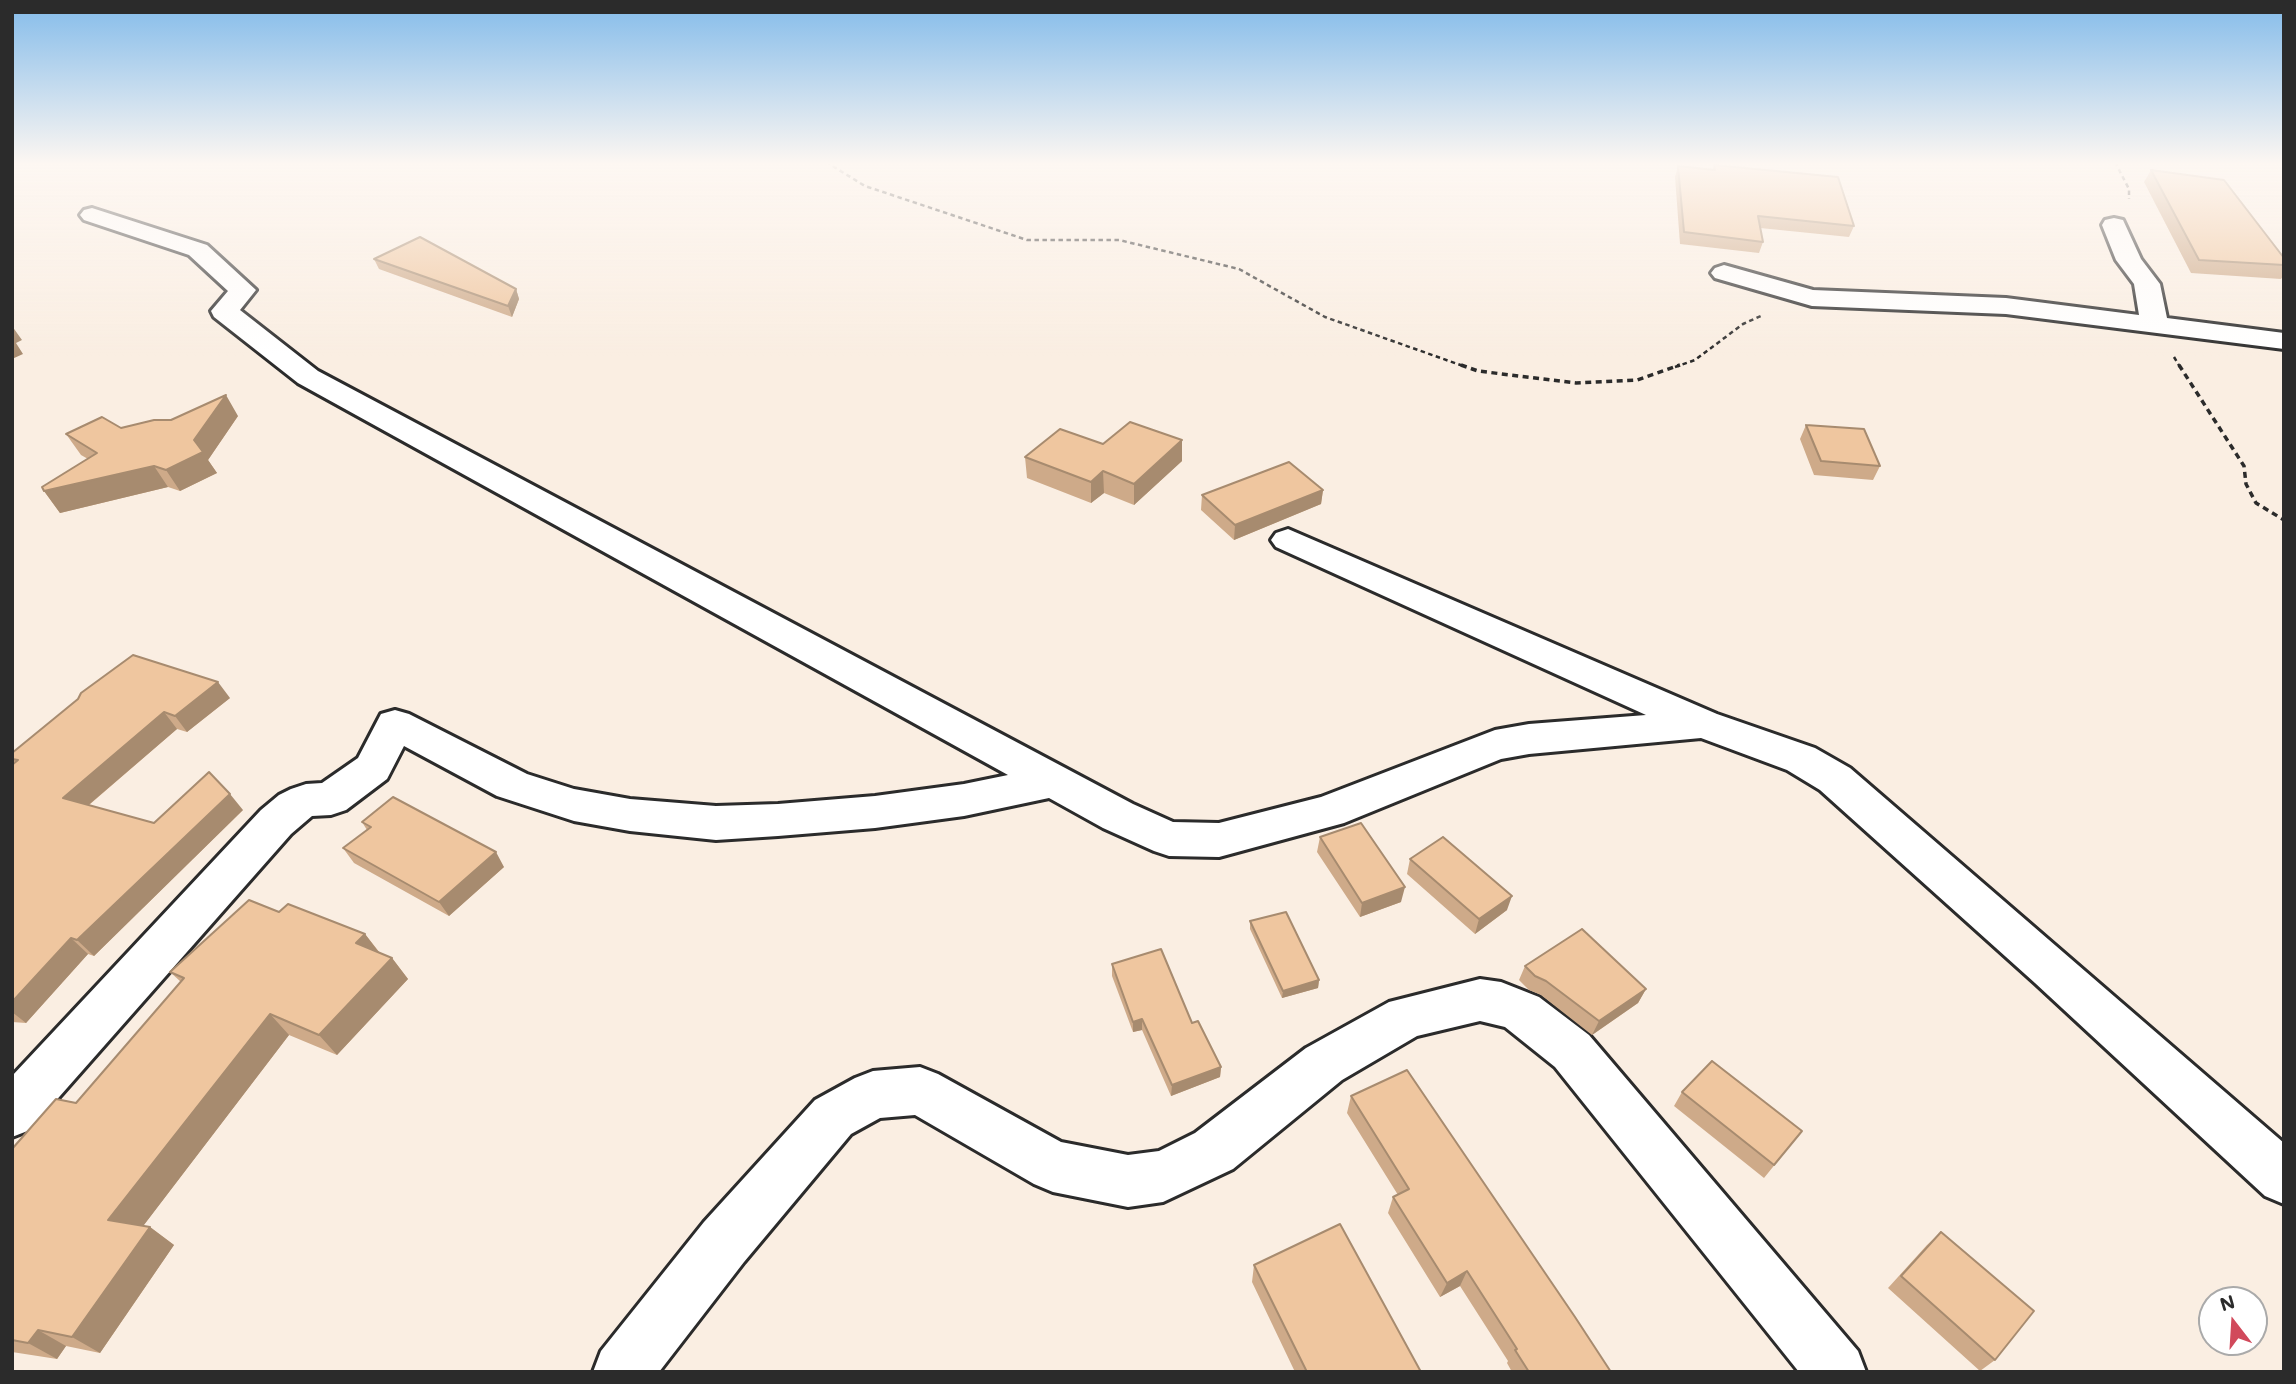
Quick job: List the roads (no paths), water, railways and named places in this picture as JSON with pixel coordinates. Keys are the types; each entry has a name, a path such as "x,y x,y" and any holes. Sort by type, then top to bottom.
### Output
{"street":[{"path":"127,227 198,250 243,290 223,311 308,377 1118,816 1168,839 1219,840 1329,811 1495,744 1703,724"},
{"path":"2114,227 2129,260 2147,284 2155,326"},
{"path":"1724,273 1811,299 1972,303 2284,341"},
{"path":"1288,540 1703,724 1801,759 1835,779 2052,969 2284,1178"},
{"path":"12,1113 276,822 294,806 306,800 331,799 373,768 395,724 512,785 574,805 630,815 716,823 778,821 875,812 964,800 1053,781"},
{"path":"622,1372 724,1241 833,1117 873,1095 920,1091 1054,1166 1128,1181 1152,1178 1163,1176 1213,1151 1324,1064 1406,1017 1480,1000 1501,1003 1522,1012 1572,1051 1837,1372"}]}
